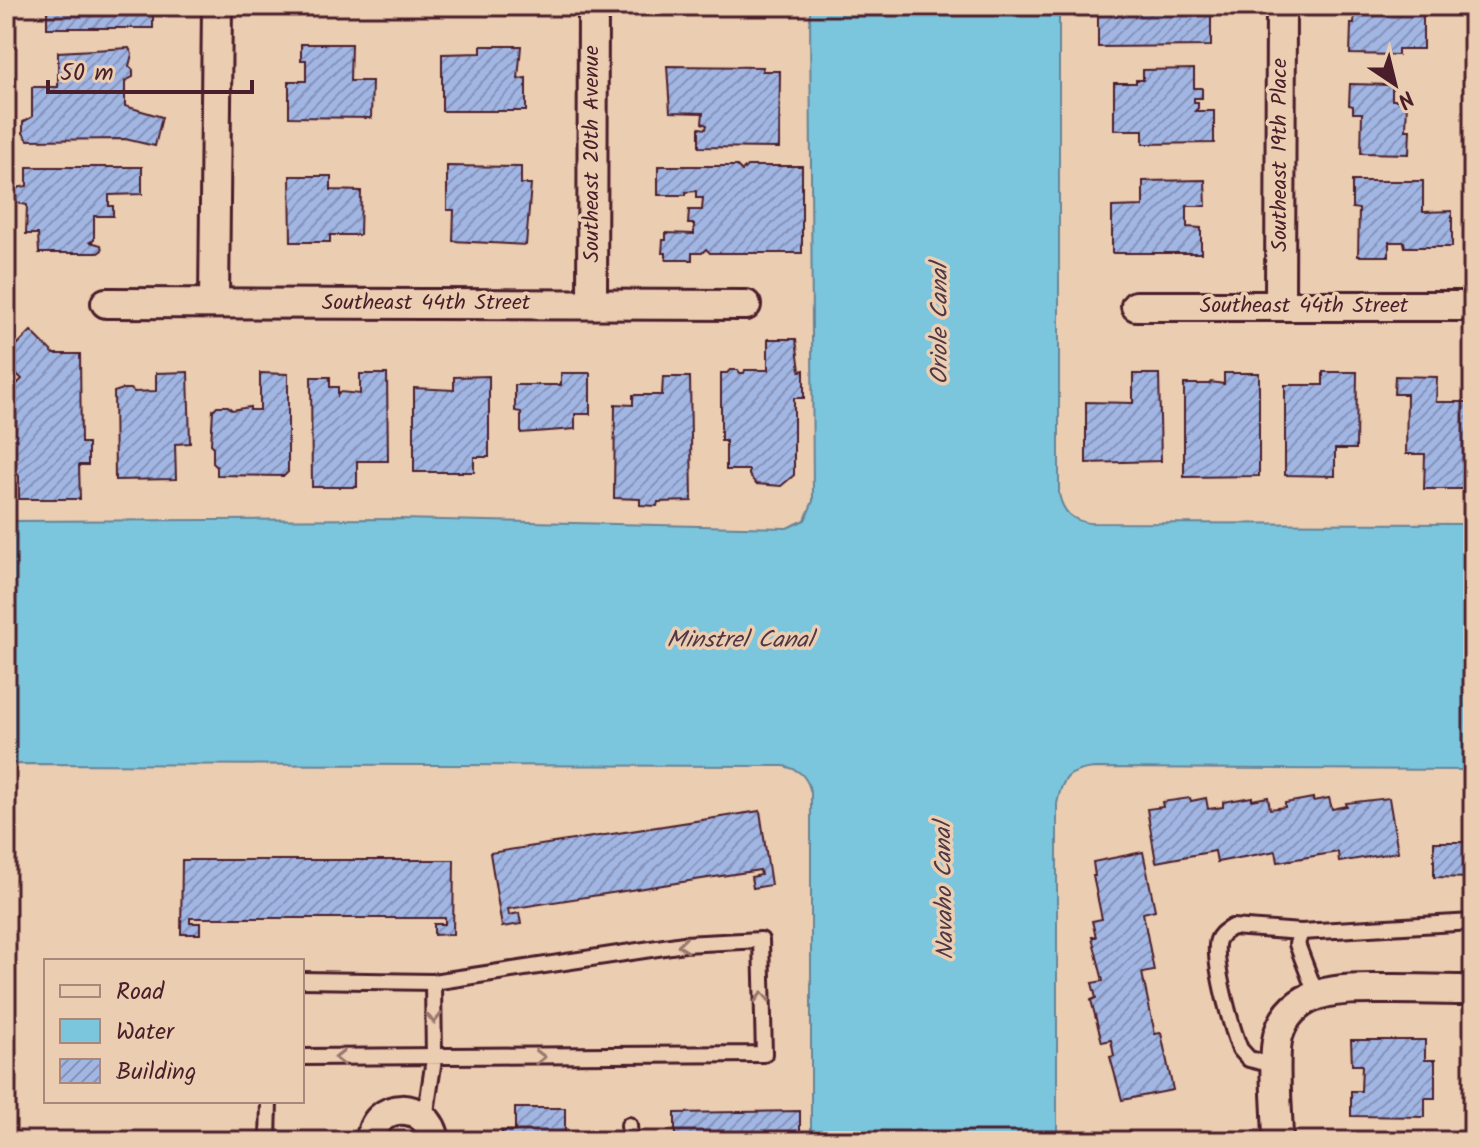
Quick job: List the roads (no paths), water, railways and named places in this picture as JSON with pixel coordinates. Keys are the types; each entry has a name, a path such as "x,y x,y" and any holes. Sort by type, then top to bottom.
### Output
{"street":[{"path":"214,301 217,6"},
{"name":"Southeast 20th Avenue","path":"592,303 593,6"},
{"name":"Southeast 19th Place","path":"1280,304 1281,6"},
{"name":"Southeast 44th Street","path":"106,303 746,305"},
{"name":"Southeast 44th Street","path":"1136,306 1473,306"},
{"path":"1278,1141 1277,1040 1284,1020 1308,998 1340,988 1473,990"},
{"path":"371,1141 375,1124 392,1111 413,1111 430,1130"}],"lane":[{"path":"1277,1066 1249,1059 1240,1049 1219,969 1216,942 1222,932 1232,927 1301,932 1473,922"},
{"path":"1301,932 1297,944 1308,998"},
{"path":"304,980 433,982 684,944 761,940 764,1054 434,1059 304,1057"},
{"path":"430,1130 434,1059 433,982"},
{"path":"268,1141 269,1103"},
{"path":"629,1125 630,1141"}],"water":[{"path":"810,6 1059,6 1059,494 1063,506 1073,517 1089,523 1473,524 1473,770 1094,768 1078,771 1064,782 1057,804 1057,1141 811,1141 811,793 805,778 790,768 15,764 6,768 6,521 399,519 787,528 805,520 813,501"}],"water label":[{"name":"Oriole Canal","path":"940,324"},
{"name":"Minstrel Canal","path":"740,640"},
{"name":"Navaho Canal","path":"945,891"}]}
